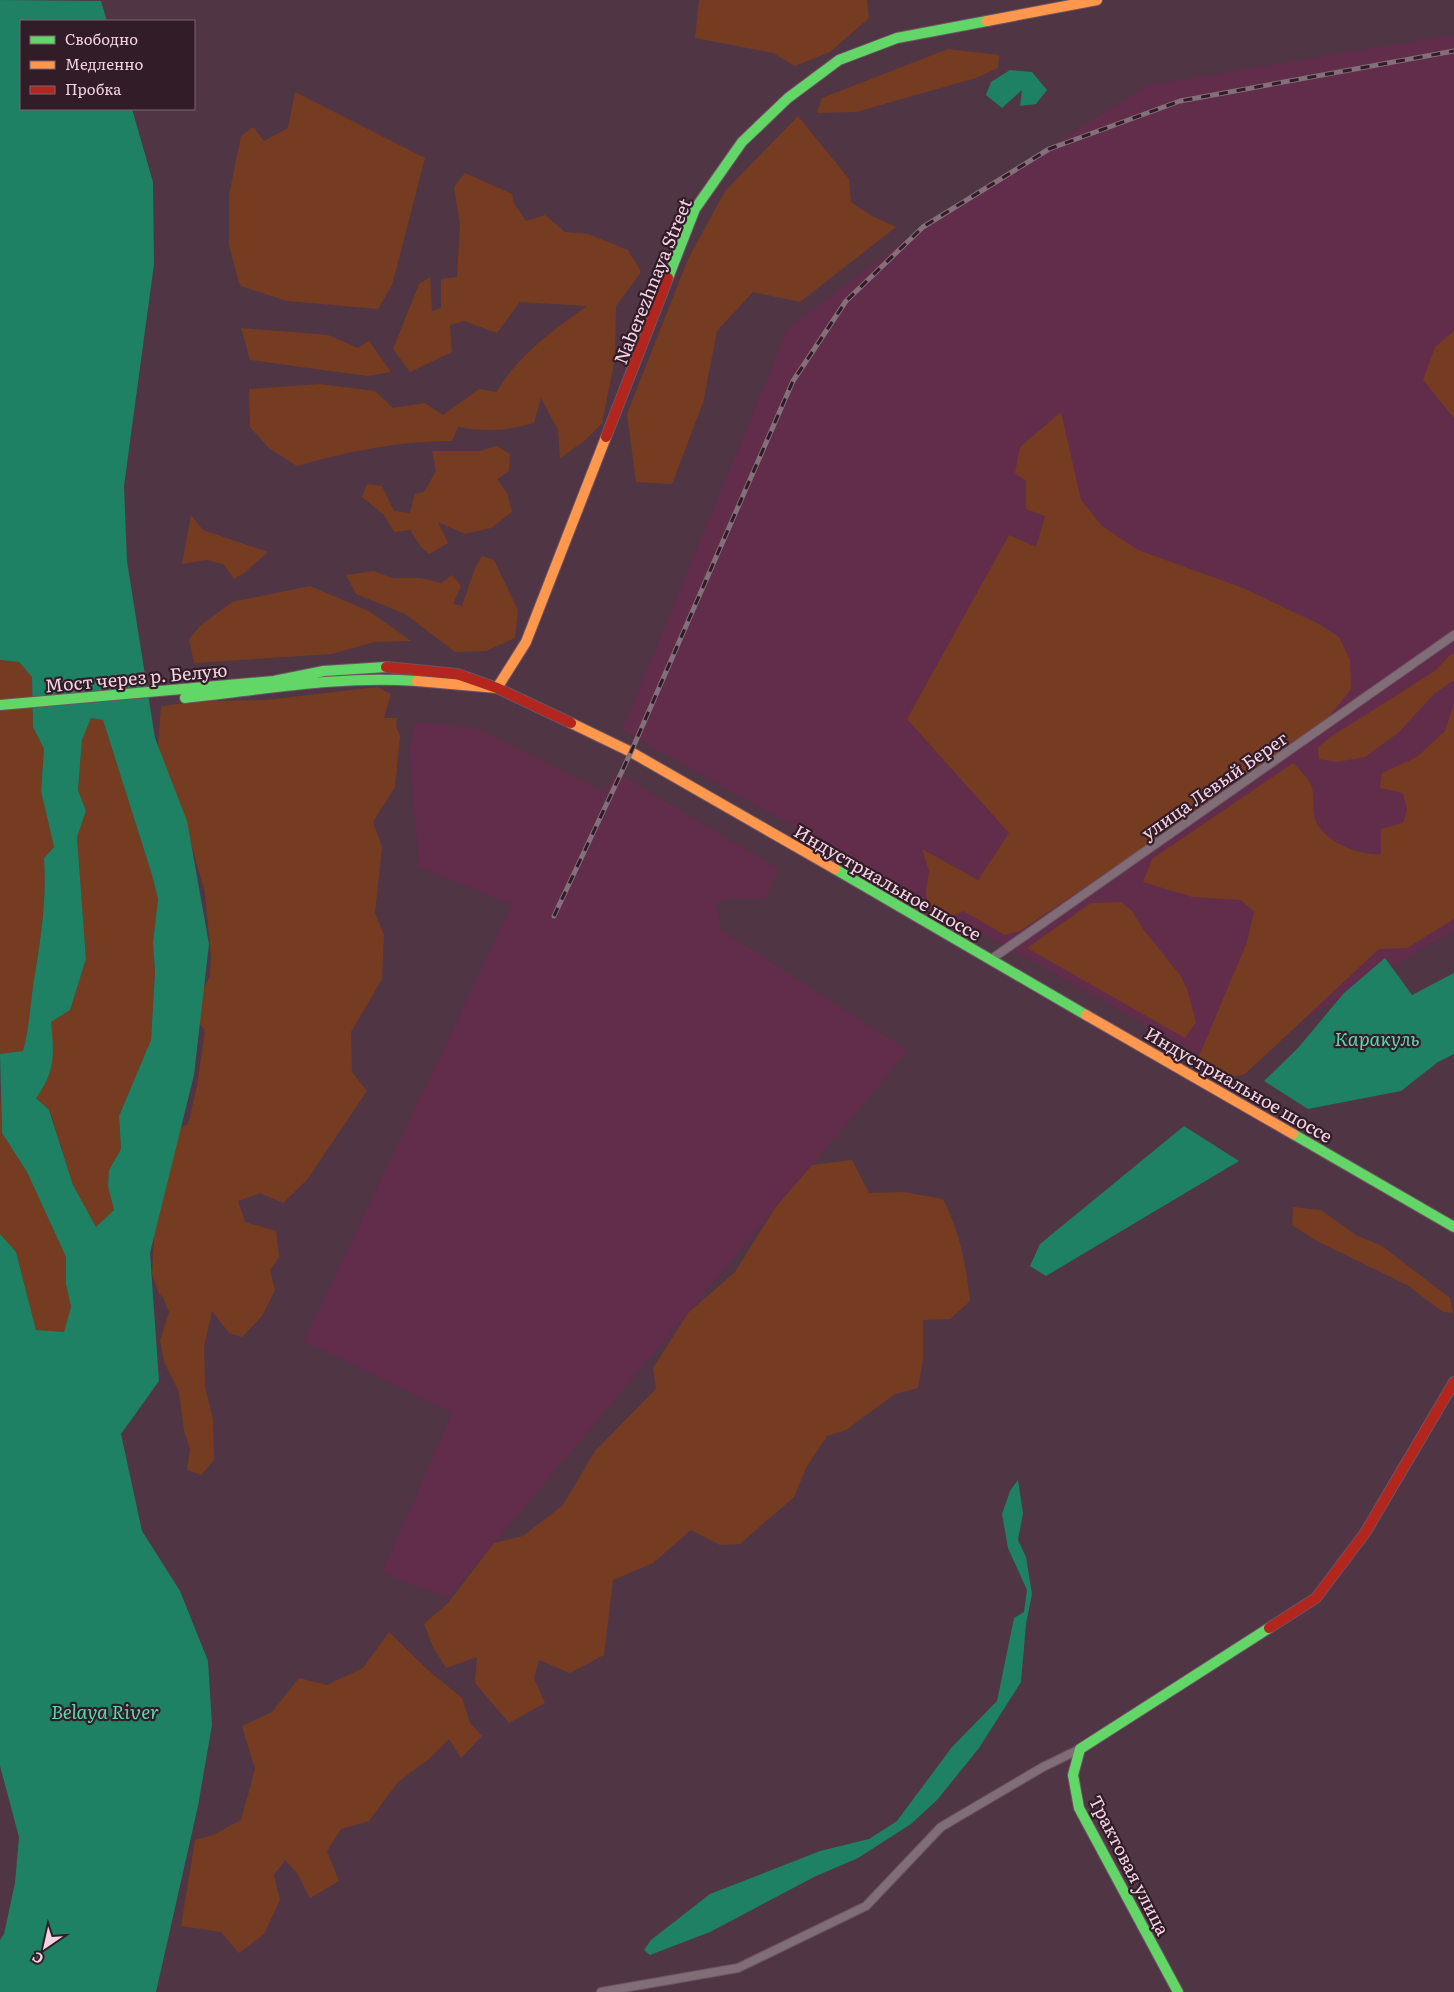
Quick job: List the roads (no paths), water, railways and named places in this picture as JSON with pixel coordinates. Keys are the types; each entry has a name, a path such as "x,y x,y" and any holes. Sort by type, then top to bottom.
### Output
{"street":[{"name":"Naberezhnaya Street","path":"497,688 526,642 695,209 742,142 795,93 839,60 866,48 897,38 1096,0"},
{"name":"улица Левый Берег","path":"990,960 1454,634"},
{"name":"Индустриальное шоссе","path":"274,681 324,672 376,667 457,674 497,688 631,752 1454,1227"},
{"path":"185,698 328,682 388,679 497,688"},
{"name":"Мост через р. Белую","path":"0,705 274,681"},
{"path":"601,1992 628,1989 738,1968 866,1906 941,1827 1043,1767 1080,1749 1316,1598 1365,1533 1454,1382"},
{"name":"Трактовая улица","path":"1080,1749 1073,1776 1079,1808 1178,1992"}],"water":[{"name":"Belaya River","path":"0,0 101,1 107,20 20,20 20,110 132,110 153,182 154,264 124,486 127,561 155,738 187,821 209,944 194,1075 150,1253 159,1381 121,1434 142,1531 180,1591 208,1661 212,1725 198,1806 156,1992 0,1992 0,1940 4,1934 15,1883 19,1837 0,1766 0,1234 16,1252 36,1330 64,1332 71,1307 66,1284 66,1257 27,1172 2,1133 0,1054 23,1051 42,922 45,891 44,858 54,847 41,791 44,749 33,727 32,677 19,662 0,660","holes":["91,718 103,720 158,899 153,942 155,972 151,1040 119,1116 121,1149 109,1170 108,1186 114,1210 96,1227 73,1185 49,1110 36,1098 43,1089 52,1062 51,1022 70,1010 86,959 77,837 86,811 78,790 82,740"]},
{"path":"1010,70 1032,72 1047,90 1036,104 1020,106 1022,90 1002,108 986,95 991,82"},
{"name":"Каракуль","path":"1385,958 1412,995 1454,973 1454,1054 1438,1062 1401,1091 1308,1109 1264,1081 1298,1048 1344,993"},
{"path":"1184,1126 1239,1161 1046,1276 1030,1266 1040,1244"},
{"path":"1018,1480 1023,1513 1018,1540 1026,1557 1032,1594 1026,1624 1021,1682 979,1748 937,1800 911,1824 858,1858 814,1877 710,1932 650,1955 644,1950 651,1940 710,1894 820,1851 869,1839 897,1821 952,1747 997,1701 1014,1618 1024,1612 1027,1590 1008,1548 1002,1514 1010,1491"}],"railway":[{"path":"554,916 631,752 793,381 846,301 923,227 1049,149 1180,101 1454,51"}]}
